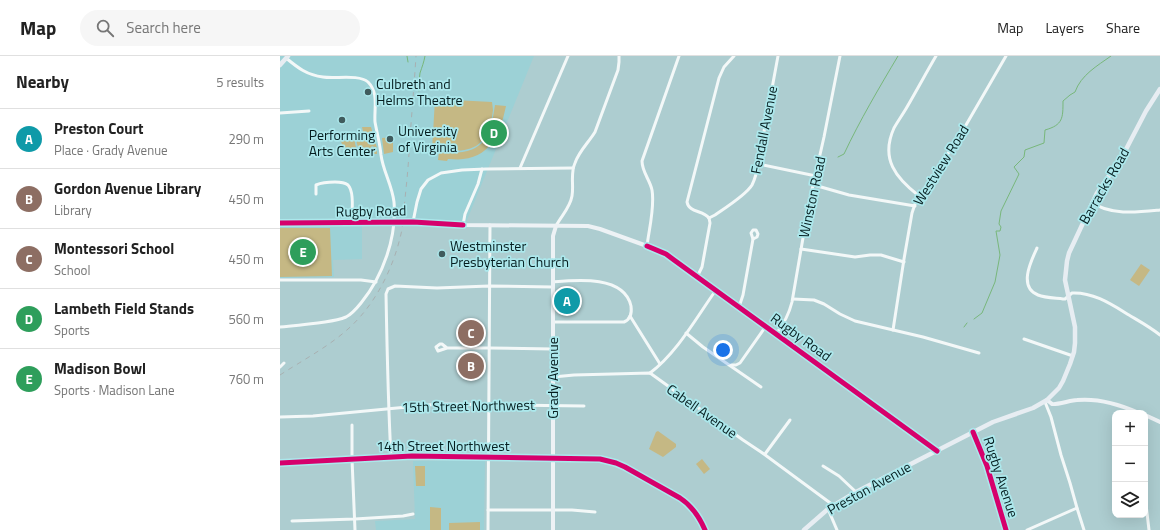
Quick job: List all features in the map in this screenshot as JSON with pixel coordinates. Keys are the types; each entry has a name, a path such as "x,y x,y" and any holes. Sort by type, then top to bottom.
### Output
{"main road":[{"path":"280,65 287,57"},
{"name":"Barracks Road","path":"1046,401 1059,388 1073,356 1075,334 1074,320 1065,280 1067,261 1072,245 1092,202 1122,157 1146,111 1160,89"},
{"path":"937,451 994,422 1025,411 1046,401"},
{"name":"Preston Avenue","path":"804,530 833,505 937,451"}],"street":[{"path":"520,168 568,56"},
{"path":"556,226 572,198 573,168 577,158 591,139 597,127 618,70 620,62 619,56"},
{"path":"647,246 652,210 652,191 649,180 643,169 642,161 679,56"},
{"path":"697,276 702,267 710,223 709,218 706,215 690,209 687,202 719,78 724,67 734,56"},
{"name":"Fendall Avenue","path":"709,218 749,189 754,179 778,56"},
{"name":"Winston Road","path":"776,334 790,312 793,299 801,249 840,56"},
{"path":"919,196 903,183 893,169 890,155 890,141 895,126 936,56"},
{"name":"Westview Road","path":"893,330 914,206 966,125 1006,56"},
{"path":"280,327 344,318 351,314 376,282 386,259 392,232 394,202 391,187 381,160 375,122 374,91 367,82 360,78 323,77 305,73 287,57"},
{"path":"280,112 309,111"},
{"path":"758,164 816,176"},
{"path":"414,222 421,189 428,180 437,174 447,171 482,169 573,168"},
{"path":"463,225 465,214 478,184 482,169"},
{"path":"316,194 316,185 321,182 343,182 348,185 351,190 351,223"},
{"path":"814,185 849,194 914,206"},
{"path":"1092,202 1096,205 1114,211 1134,212 1160,210"},
{"name":"Rugby Road","path":"280,223 414,222 490,226 595,227 666,254 937,451"},
{"path":"488,530 490,226"},
{"name":"Grady Avenue","path":"553,530 553,236 556,226"},
{"path":"739,307 743,295 753,239"},
{"path":"1037,248 1028,271 1027,282 1030,289 1034,293 1040,296 1063,299 1072,293 1083,293 1101,299 1146,325 1160,335"},
{"path":"801,249 855,257 881,255 904,262"},
{"path":"280,280 362,280 376,282"},
{"path":"553,282 590,280 613,286 626,296 631,309 630,316 622,322 553,322"},
{"path":"391,457 388,408 386,294 390,287 553,287"},
{"path":"553,377 650,373 677,345 716,290"},
{"path":"793,299 807,299 820,302 855,321 923,337 979,353"},
{"path":"630,316 660,364"},
{"path":"731,365 740,363 766,326"},
{"path":"686,333 703,347 761,387"},
{"path":"1024,339 1073,356"},
{"path":"447,348 553,349"},
{"path":"280,367 284,363"},
{"name":"Cabell Avenue","path":"650,373 765,454 833,505"},
{"path":"1046,401 1052,404 1079,400 1103,401 1130,410"},
{"path":"1046,401 1063,463 1084,530"},
{"name":"15th Street Northwest","path":"280,417 313,416 439,404 584,406"},
{"path":"1148,417 1160,421"},
{"path":"765,454 790,420"},
{"path":"352,425 355,530"},
{"name":"Rugby Avenue","path":"974,432 987,466 1006,530"},
{"name":"14th Street Northwest","path":"280,463 432,456 600,459 625,467 680,498 693,508 705,530"},
{"path":"823,466 839,476 856,492"},
{"path":"1027,530 1077,508"},
{"path":"828,509 837,530"},
{"path":"488,510 572,510 595,512"},
{"path":"292,521 355,519 404,516 413,514"},
{"path":"1148,518 1149,530"}],"shaded area":[{"name":"University of Virginia","path":"280,56 534,56 465,225 415,222 362,223 362,259 333,260 334,277 280,278"},
{"path":"435,99 492,102 493,110 490,130 495,105 506,106 501,124 494,140 482,153 473,157 448,159 447,161 438,160 439,151 461,152 474,149 485,140 489,133 478,145 466,150 432,150"},
{"path":"362,127 371,127 377,148 371,147 377,149 377,154 364,154 359,148 357,139 363,131"},
{"path":"356,133 355,144 361,154 346,154 340,139 344,139 344,141 348,140"},
{"path":"393,137 393,152 384,154 382,138"},
{"path":"280,228 330,228 332,276 280,277"},
{"path":"1141,264 1150,270 1139,286 1130,280"},
{"path":"658,431 676,444 676,447 663,457 649,449 656,432"},
{"path":"702,459 710,469 704,474 696,464"},
{"path":"485,460 484,530 376,530 375,521 415,519 413,461"},
{"path":"415,466 425,466 425,486 416,486"},
{"path":"430,507 441,508 441,530 430,530"},
{"path":"480,522 480,530 449,530 449,523"}],"waterway":[{"path":"407,56 408,62"},
{"path":"419,91 420,73 425,56"},
{"path":"838,157 844,154 863,116 898,56"},
{"path":"974,319 982,313 995,282 1000,255 996,231 1000,231 1001,227 999,224 1001,211 1019,174 1014,167 1024,157 1025,150 1044,143 1045,130 1055,126 1061,120 1063,101 1075,92 1081,81 1090,71 1111,56"},
{"path":"964,327 967,323"}],"railway":[{"path":"280,375 332,342 348,329 374,299 387,275 397,250 401,234 408,167 416,56"}],"cycle path":[{"path":"280,223 413,222 463,225"},
{"path":"647,246 666,254 937,451"},
{"path":"973,432 987,466 1006,530"},
{"path":"280,463 412,456 600,459 625,467 680,498 695,512 705,530"}],"place":[{"name":"Culbreth and Helms Theatre","path":"368,92"},
{"name":"Performing Arts Center","path":"342,120"},
{"name":"Lambeth Field Stands","path":"494,133"},
{"name":"University of Virginia","path":"390,139"},
{"name":"Madison Bowl","path":"303,252"},
{"name":"Westminster Presbyterian Church","path":"442,254"},
{"name":"Preston Court","path":"567,301"},
{"name":"Montessori School","path":"471,333"},
{"name":"Gordon Avenue Library","path":"471,366"}]}
